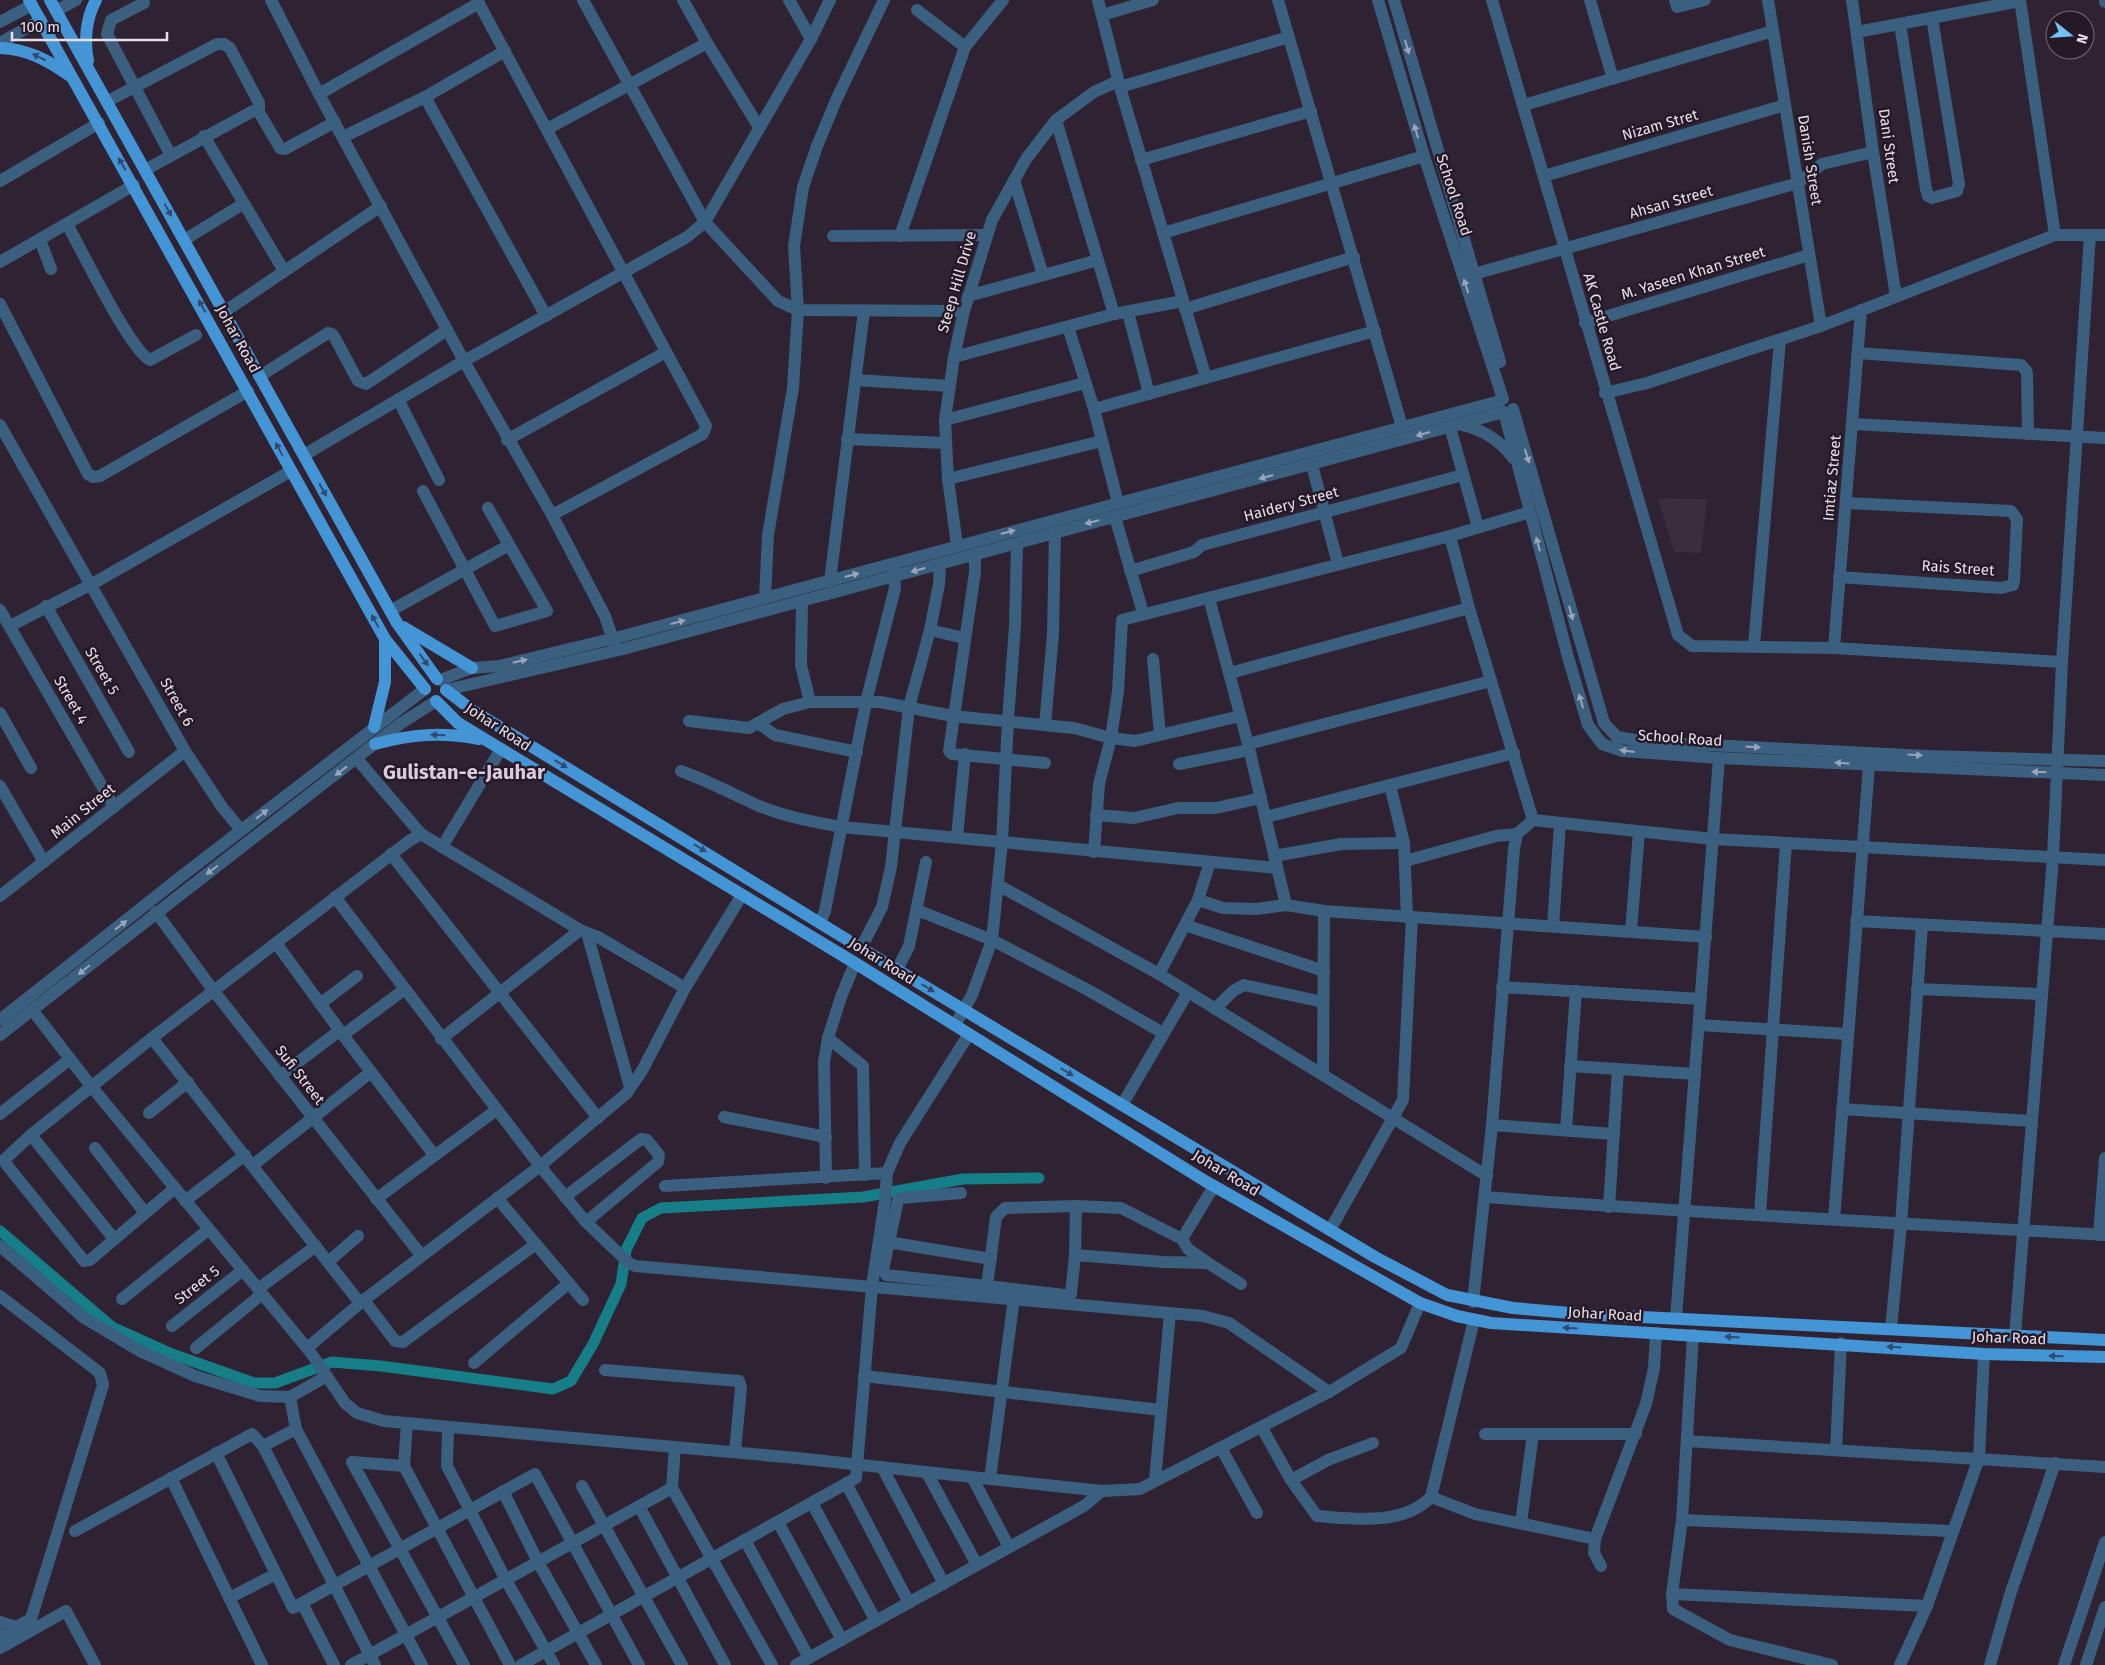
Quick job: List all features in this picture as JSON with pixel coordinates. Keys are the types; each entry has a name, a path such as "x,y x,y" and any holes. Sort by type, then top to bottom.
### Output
{"main road":[{"path":"90,71 85,47 87,24 96,0"},
{"name":"Johar Road","path":"31,2 385,639 425,689 426,696 436,701 458,723 855,963 1214,1186 1420,1302 1457,1316 1490,1323 1841,1343 1984,1354 2105,1357"},
{"name":"Johar Road","path":"53,5 397,623 441,683 472,710 963,1010 1375,1257 1447,1295 1473,1302 1581,1314 2105,1340"},
{"path":"0,48 32,54 54,64 74,79"},
{"path":"397,623 472,668"},
{"path":"374,728 385,682 385,639"},
{"path":"425,689 427,682 441,683 442,699 436,701"},
{"path":"375,744 407,736 431,734 486,740"}],"street":[{"path":"53,5 76,0"},
{"path":"271,0 318,94 344,137 464,361 552,515 605,616 615,645"},
{"path":"583,0 705,222 778,301 798,310 964,312"},
{"path":"683,0 759,127"},
{"path":"789,0 811,39"},
{"path":"304,455 464,361 686,237 705,222 811,39 830,0"},
{"path":"765,598 768,534 793,388 798,310 794,246 804,187 816,146 833,106 884,0"},
{"path":"900,236 965,46 1003,0"},
{"path":"1098,0 1119,84 1206,378"},
{"path":"1102,15 1153,0"},
{"path":"1278,0 1333,184 1402,427"},
{"name":"School Road","path":"1378,0 1424,156 1444,197 1474,274 1506,404 1521,482 1588,725 1602,744 1623,751 1663,748 2105,761"},
{"name":"School Road","path":"1394,0 1444,197 1506,404 1534,479 1604,723 1617,737 1719,758 2105,775"},
{"name":"AK Castle Road","path":"1492,0 1524,105 1605,394 1673,626 1678,635 1692,646 1754,646"},
{"path":"1590,0 1613,79"},
{"path":"1675,0 1677,7 1705,0"},
{"name":"Danish Street","path":"1768,0 1821,326"},
{"name":"Dani Street","path":"1852,0 1873,152 1896,296"},
{"path":"1857,32 2020,1 2055,235"},
{"path":"0,22 31,2"},
{"path":"318,94 478,2 706,426 706,431 703,434 552,515"},
{"path":"144,3 110,20 107,26 107,34 170,154"},
{"path":"917,10 965,46"},
{"path":"1900,24 1926,189 1928,196 1932,198 1957,191 1959,184 1932,18"},
{"path":"0,43 40,20"},
{"path":"1524,105 1773,31"},
{"name":"Steep Hill Drive","path":"957,545 948,479 945,420 954,357 968,296 995,212 1026,160 1056,120 1094,92 1289,37"},
{"path":"547,129 707,43"},
{"path":"108,101 217,44 224,44 230,48 260,103 259,112 280,148 285,149 335,122"},
{"path":"344,137 425,97 505,51"},
{"path":"425,97 546,316"},
{"name":"Nizam Stret","path":"1544,176 1785,105"},
{"path":"145,170 170,154 253,111 259,112"},
{"path":"1141,160 1311,111"},
{"path":"1056,120 1114,314"},
{"path":"0,181 98,123"},
{"path":"204,136 284,271"},
{"name":"Ahsan Street","path":"1474,274 1798,183 1822,164 1873,152"},
{"path":"1163,233 1424,156"},
{"path":"1014,180 1043,275"},
{"path":"0,262 134,185"},
{"path":"362,218 374,194"},
{"path":"184,240 243,204"},
{"path":"224,312 381,206"},
{"path":"67,224 128,335 143,356 150,360 196,335"},
{"path":"833,236 987,235"},
{"path":"1605,394 1647,384 1821,326 2055,235 2105,235"},
{"path":"2015,1335 2053,857 2075,436 2090,235"},
{"path":"40,240 51,269"},
{"name":"M. Yaseen Khan Street","path":"1585,323 1809,255"},
{"path":"954,357 1114,314 1184,305 1354,257"},
{"path":"968,296 1098,260"},
{"path":"0,304 88,474 94,477 100,476 248,391"},
{"name":"Imtiaz Street","path":"1834,648 1861,310"},
{"path":"830,581 864,311"},
{"path":"1128,312 1149,394"},
{"path":"1068,327 1094,409 1118,502"},
{"path":"260,376 328,333 332,334 335,338 358,381 366,384 447,330"},
{"path":"1094,409 1375,330"},
{"path":"1780,340 1754,646 1834,648 2062,662"},
{"path":"508,440 666,352"},
{"path":"1858,352 2024,367 2027,375 2028,434"},
{"path":"856,380 950,386"},
{"path":"945,420 1086,383"},
{"path":"398,399 439,480"},
{"path":"441,683 472,668 499,666 615,645 765,598 830,581 940,564 1455,426 1506,404"},
{"path":"441,683 802,601 894,570 957,545 1402,427 1506,404"},
{"path":"1853,424 2105,438"},
{"name":"Street 6","path":"0,425 92,584 185,751 222,807 241,830"},
{"path":"1455,426 1477,428 1492,436 1506,448 1516,462"},
{"path":"1455,426 1463,475 1478,527"},
{"path":"847,439 946,443"},
{"path":"948,479 1102,441"},
{"path":"1312,465 1338,564"},
{"path":"10,626 92,584 291,472"},
{"name":"Haidery Street","path":"1130,571 1194,552 1202,546 1463,475"},
{"path":"1521,482 1534,479"},
{"path":"423,491 495,626 547,611 488,508"},
{"name":"Rais Street","path":"1839,577 2001,588 2013,585 2014,580 2017,519 2011,511 1846,503"},
{"path":"1094,852 1099,784 1111,738 1118,691 1122,620 1143,613 1209,598 1450,536 1530,512"},
{"path":"1115,516 1143,613"},
{"path":"1045,725 1052,634 1055,532"},
{"path":"1450,536 1469,608 1533,820"},
{"path":"954,1025 972,995 992,940 1002,842 1015,626 1016,543"},
{"path":"390,611 509,545"},
{"path":"975,554 975,572 949,751 952,754 1045,763"},
{"path":"862,948 882,907 891,867 909,708 930,630 939,584 940,564"},
{"path":"820,923 825,911 866,702 895,588 894,570"},
{"path":"1209,598 1249,747 1286,906"},
{"path":"802,601 801,665 810,702"},
{"name":"Street 5","path":"46,606 129,752"},
{"path":"1230,673 1469,608"},
{"name":"Street 4","path":"0,610 114,807"},
{"path":"930,630 964,638"},
{"path":"1153,659 1160,734"},
{"path":"1180,764 1491,681"},
{"path":"0,1035 18,1014 241,830 425,689"},
{"path":"0,1020 33,1011 156,912 375,744 436,701"},
{"path":"688,721 749,728 783,708 810,702 880,702 953,716 1074,728 1111,738 1135,741 1240,716"},
{"path":"0,713 31,768"},
{"path":"758,723 774,735 856,752"},
{"path":"442,847 502,750"},
{"name":"Main Street","path":"0,896 185,751"},
{"path":"1266,817 1514,753"},
{"path":"957,837 965,754"},
{"path":"357,758 421,834 583,931 598,937 685,988"},
{"path":"1676,1318 1719,758"},
{"path":"1834,1219 1847,1034 1870,765"},
{"path":"681,771 711,782 759,806 791,817 842,827 1210,862 1276,862 1340,844 1404,843"},
{"path":"1330,1230 1403,1100 1409,917 1404,843 1390,785"},
{"path":"0,786 44,862"},
{"path":"1096,816 1134,818 1178,808 1216,808 1261,798"},
{"path":"1405,861 1496,836 1516,834 1533,820 1713,839 2105,860"},
{"path":"1553,926 1560,824"},
{"path":"1631,931 1639,832"},
{"path":"175,1188 90,1260 81,1259 6,1164 6,1156 213,990 391,854 421,834"},
{"path":"1473,1302 1492,1125 1516,834"},
{"path":"1760,1214 1786,843"},
{"path":"391,854 598,1118"},
{"path":"898,970 908,946 926,862"},
{"path":"1159,974 1198,900 1210,862"},
{"path":"998,885 1159,974 1487,1176"},
{"path":"309,1351 362,1301 540,1166 627,1093 642,1069 685,988 742,895"},
{"path":"335,897 495,1111 586,1222 626,1261 635,1266 1203,1316 1229,1323 1329,1392"},
{"path":"1198,900 1223,908 1256,909 1286,906 1324,911 1706,937"},
{"path":"917,910 992,940 1088,990 1163,1033"},
{"path":"1323,1075 1324,911"},
{"name":"Sufi Street","path":"156,912 213,990 421,1255"},
{"path":"1856,921 2105,934"},
{"path":"1185,925 1324,971"},
{"path":"1891,1329 1901,1224 1922,925"},
{"path":"441,1039 583,931"},
{"path":"583,931 630,1086"},
{"path":"276,943 341,1033 434,1154"},
{"path":"826,1178 824,1062 828,1038 841,997 855,963"},
{"path":"320,1004 357,976"},
{"path":"1215,1009 1233,991 1244,985 1324,1002"},
{"path":"1502,987 1701,999"},
{"path":"1917,989 2041,994"},
{"path":"280,1076 405,990"},
{"path":"1122,1105 1188,992"},
{"path":"1566,1130 1576,992"},
{"path":"33,1011 91,1086 309,1351 345,1403 357,1413 384,1421 735,1452 1102,1491 1140,1488 1262,1428 1329,1392 1401,1348 1420,1302"},
{"path":"1699,1025 1847,1034"},
{"path":"521,1665 856,1478 872,1286 885,1201 886,1178 900,1143 969,1034"},
{"path":"152,1038 328,1262 395,1341 404,1342 536,1244"},
{"path":"828,1038 863,1066 865,1175"},
{"path":"0,1114 70,1058"},
{"path":"1570,1066 1695,1074"},
{"path":"1610,1207 1618,1069"},
{"path":"185,1201 312,1118 371,1072"},
{"path":"149,1113 188,1082"},
{"path":"1842,1109 2031,1121"},
{"path":"376,1199 434,1154 495,1111"},
{"path":"724,1117 826,1137"},
{"path":"1492,1125 1613,1134"},
{"path":"32,1135 114,1239"},
{"path":"565,1197 641,1139 647,1140 659,1154 658,1162 586,1222"},
{"path":"95,1148 145,1213"},
{"path":"1485,1197 1685,1213 1760,1214 2102,1235 2105,1158"},
{"path":"665,1186 865,1175 886,1178"},
{"path":"1182,1239 1214,1186"},
{"path":"961,1193 901,1198 896,1204 888,1242 883,1270 886,1275 1068,1295 1072,1291 1076,1206"},
{"path":"498,1198 583,1300"},
{"path":"987,1286 996,1217 1004,1208 1076,1206 1121,1208 1182,1239 1188,1249 1241,1284"},
{"path":"122,1299 209,1229"},
{"path":"328,1262 358,1236"},
{"path":"888,1242 991,1259"},
{"path":"0,1246 83,1317 140,1351 195,1376 260,1396 290,1397 326,1373"},
{"path":"196,1348 260,1291 316,1246"},
{"path":"1075,1255 1164,1262 1208,1262"},
{"name":"Street 5","path":"172,1326 243,1270"},
{"path":"474,1363 569,1283"},
{"path":"0,1296 100,1373 103,1378 103,1385 31,1618 0,1636"},
{"path":"990,1479 1014,1298"},
{"path":"1155,1481 1170,1313"},
{"path":"1262,1428 1291,1480 1317,1516 1356,1519 1389,1517 1421,1508 1431,1497 1474,1320"},
{"path":"1601,1566 1594,1553 1596,1540 1646,1404 1654,1368 1656,1333"},
{"path":"1693,1335 1682,1520 1672,1604 1676,1612 1730,1640 1832,1665"},
{"path":"1836,1450 1841,1343"},
{"path":"1900,1665 1927,1606 1979,1458 1984,1354"},
{"path":"605,1370 739,1381 741,1388 735,1452"},
{"path":"864,1376 1161,1410"},
{"path":"290,1397 296,1429 422,1665"},
{"path":"407,1424 404,1466 510,1665"},
{"path":"448,1427 447,1466 471,1509 506,1580 554,1665"},
{"path":"263,1446 296,1429"},
{"path":"75,1531 252,1434 263,1446 372,1660"},
{"path":"1485,1434 1636,1434"},
{"path":"1521,1523 1533,1434"},
{"path":"1687,1441 2105,1467"},
{"path":"1291,1480 1328,1460 1373,1443"},
{"path":"675,1447 672,1488 772,1665"},
{"path":"1221,1448 1257,1513"},
{"path":"216,1454 294,1608 535,1474 639,1665"},
{"path":"404,1466 352,1462 464,1665"},
{"path":"1990,1665 2010,1595 2055,1463"},
{"path":"882,1468 944,1584"},
{"path":"927,1473 977,1565"},
{"path":"972,1477 1010,1547"},
{"path":"171,1478 262,1665"},
{"path":"846,1483 909,1603"},
{"path":"582,1486 682,1665"},
{"path":"351,1665 372,1660 406,1635 672,1488"},
{"path":"503,1491 538,1562 596,1665"},
{"path":"796,1665 1084,1506 1102,1491"},
{"path":"1431,1497 1475,1514 1596,1540"},
{"path":"812,1503 876,1621"},
{"path":"639,1506 725,1665"},
{"path":"1682,1520 1952,1531"},
{"path":"778,1522 842,1640"},
{"path":"745,1540 809,1658"},
{"path":"2064,1665 2105,1542"},
{"path":"230,1598 276,1574"},
{"path":"1672,1594 1927,1606"},
{"path":"302,1603 334,1665"},
{"path":"2086,1665 2105,1607"},
{"path":"0,1648 66,1611 95,1665"},
{"path":"0,1622 17,1627"}],"shaded area":[{"path":"1658,498 1707,499 1701,553 1674,552"}],"waterway":[{"path":"0,1231 112,1327 172,1354 254,1383 275,1383 332,1362 381,1366 553,1389 571,1381 593,1344 621,1284 626,1250 642,1218 661,1208 863,1197 963,1179 1039,1178"}],"district":[{"name":"Gulistan-e-Jauhar","path":"464,772"}]}
